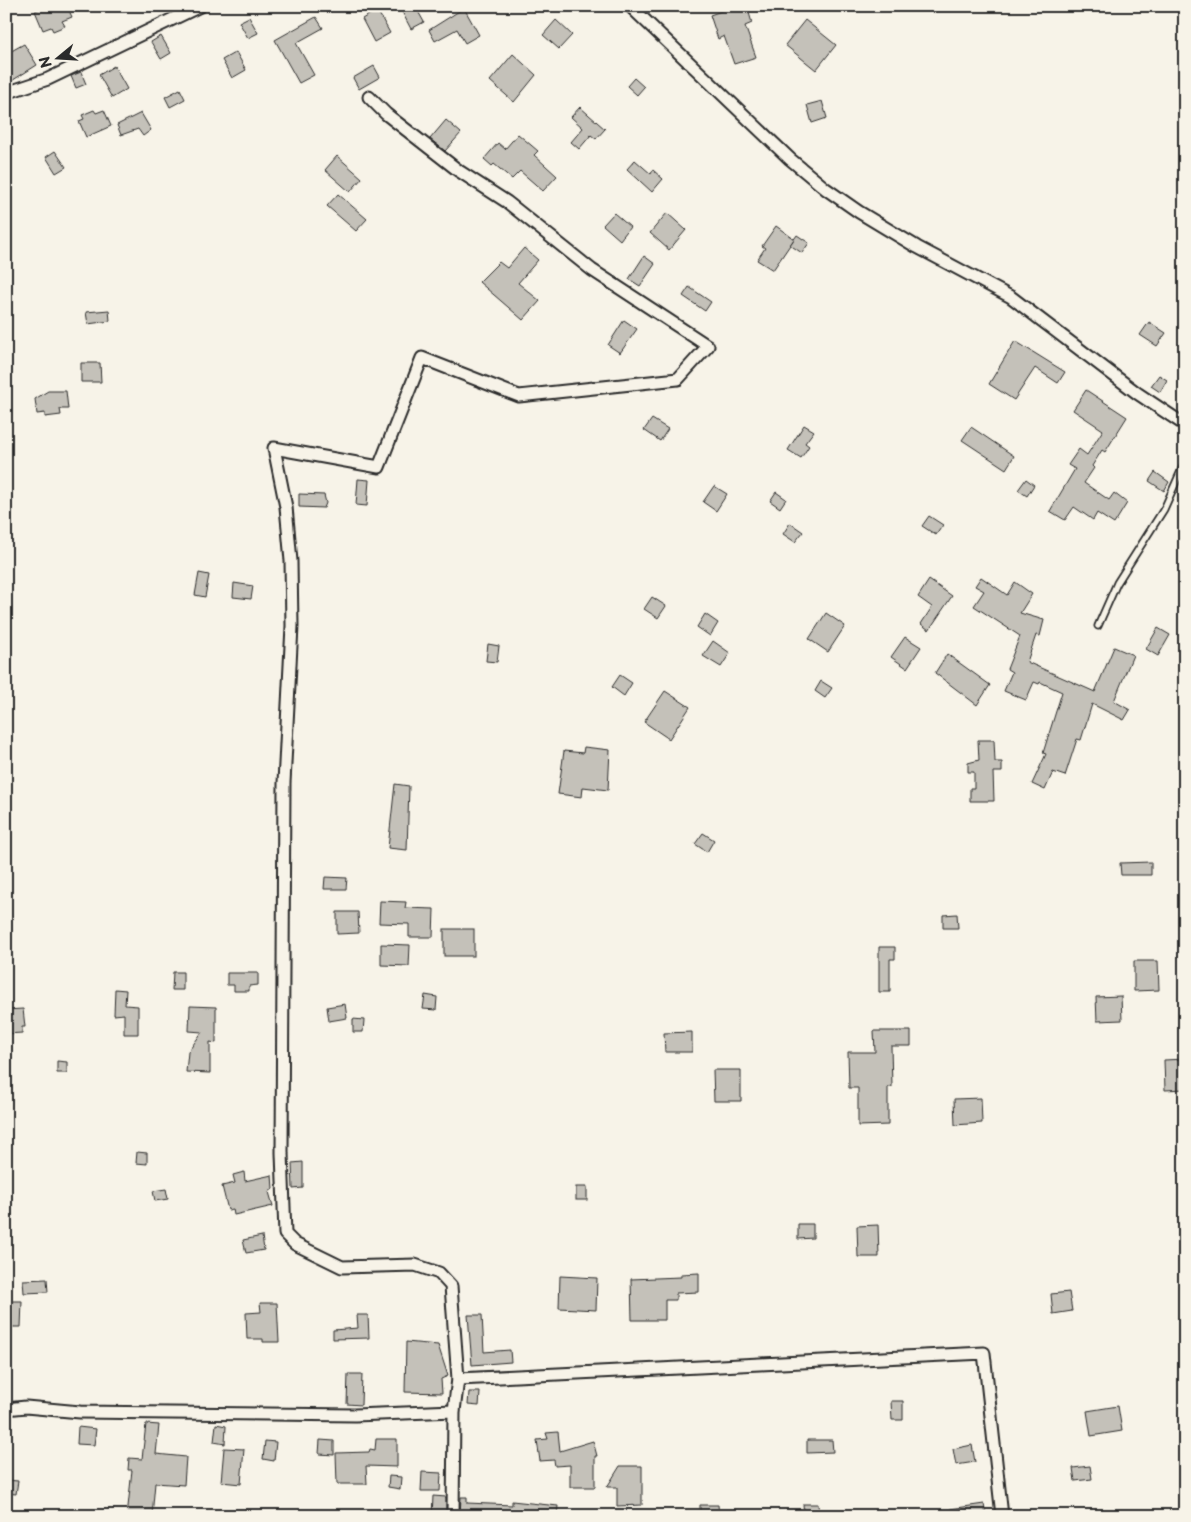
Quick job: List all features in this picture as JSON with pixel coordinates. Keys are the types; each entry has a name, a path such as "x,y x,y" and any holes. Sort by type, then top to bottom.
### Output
{"street":[{"path":"6,93 48,79 200,6"},
{"path":"630,6 790,159 826,188 858,212 917,247 1011,297 1138,393 1185,425"},
{"path":"369,97 386,114 459,171 507,202 592,270 708,346 678,379 519,396 422,358 378,467 274,448 288,525 291,561 292,626 284,784 282,1153 285,1234 295,1244 342,1268 415,1265 439,1273 451,1286 458,1379 454,1411 453,1516"},
{"path":"458,1379 984,1353 1002,1516"},
{"path":"6,1409 26,1407 80,1412 355,1415 454,1411"}],"lane":[{"path":"1098,626 1118,583 1164,509 1185,462"}],"building":[{"path":"47,6 67,6 72,17 62,21 65,26 53,31 51,27 43,30 35,11"},
{"path":"399,6 415,6 424,22 411,29"},
{"path":"723,6 747,6 752,23 745,26 756,57 734,64 724,36 718,39 710,15 724,10"},
{"path":"464,8 479,35 465,43 457,29 435,41 429,30"},
{"path":"377,10 390,33 374,42 362,19"},
{"path":"249,17 258,33 248,38 239,22"},
{"path":"316,17 323,28 296,43 314,75 299,83 275,40"},
{"path":"556,20 572,35 559,49 543,35"},
{"path":"805,20 836,45 816,70 785,45"},
{"path":"161,36 171,53 161,59 151,42"},
{"path":"24,44 37,65 10,82 6,72 6,54"},
{"path":"236,52 246,70 232,78 222,60"},
{"path":"513,54 536,75 514,102 490,81"},
{"path":"114,66 127,89 112,98 99,75"},
{"path":"374,66 380,77 359,89 353,78"},
{"path":"81,72 86,84 76,88 71,76"},
{"path":"634,78 644,87 637,95 627,86"},
{"path":"180,89 185,99 170,107 165,97"},
{"path":"822,101 827,118 812,123 807,105"},
{"path":"580,107 605,129 596,139 591,135 579,149 571,142 583,128 571,117"},
{"path":"94,110 96,113 104,110 111,126 86,137 79,121 84,119 82,115"},
{"path":"141,113 151,130 143,136 138,129 121,135 117,125"},
{"path":"446,120 461,133 445,151 430,139"},
{"path":"518,134 538,151 534,155 557,176 543,191 520,171 512,179 494,164 492,166 484,159 498,143 505,149"},
{"path":"55,151 66,167 56,173 46,157"},
{"path":"337,156 362,178 350,192 325,170"},
{"path":"635,160 651,174 653,170 663,179 652,192 627,169"},
{"path":"338,194 367,219 356,231 327,206"},
{"path":"614,213 630,227 620,240 603,225"},
{"path":"667,213 686,230 669,250 650,233"},
{"path":"776,226 794,239 773,270 757,260 765,248 762,246"},
{"path":"797,235 809,243 802,253 790,245"},
{"path":"524,248 538,260 518,283 540,301 523,320 479,282 499,262 507,268"},
{"path":"644,256 655,264 640,286 629,279"},
{"path":"689,287 711,302 705,311 683,296"},
{"path":"109,310 110,321 88,324 86,312"},
{"path":"624,320 637,329 620,353 608,345"},
{"path":"1149,322 1166,333 1157,346 1140,335"},
{"path":"1015,341 1065,372 1058,383 1035,368 1014,400 989,384"},
{"path":"81,363 100,363 101,382 81,382"},
{"path":"1159,375 1167,380 1160,392 1151,386"},
{"path":"1086,390 1127,417 1105,452 1102,450 1092,466 1094,468 1084,483 1109,500 1114,493 1127,503 1114,524 1097,513 1093,520 1074,507 1065,520 1050,511 1075,469 1068,465 1079,449 1087,455 1103,430 1073,410"},
{"path":"48,391 66,391 68,409 60,409 61,415 45,417 45,413 37,414 35,399"},
{"path":"652,419 668,429 660,441 644,430"},
{"path":"804,425 814,431 805,443 809,446 801,458 788,450"},
{"path":"971,427 1014,456 1006,469 962,440"},
{"path":"1155,472 1169,482 1164,491 1149,481"},
{"path":"358,479 369,480 367,506 356,505"},
{"path":"1026,479 1034,485 1027,496 1018,490"},
{"path":"714,486 727,494 716,511 703,502"},
{"path":"776,492 786,499 780,508 770,501"},
{"path":"299,494 324,495 326,503 324,508 299,507"},
{"path":"929,516 943,525 936,535 922,526"},
{"path":"790,523 803,532 795,542 783,534"},
{"path":"199,573 209,575 205,597 195,595"},
{"path":"981,577 1007,595 1015,582 1032,594 1020,613 1044,620 1040,636 1036,635 1027,662 1095,692 1114,647 1133,655 1114,701 1130,710 1124,720 1092,704 1081,740 1077,739 1065,776 1053,772 1045,790 1032,784 1046,754 1043,753 1062,692 1040,682 1039,684 1034,682 1026,700 1004,691 1012,672 1007,669 1020,636 974,606 984,591 975,586"},
{"path":"929,580 952,596 929,630 921,624 932,607 918,597"},
{"path":"234,583 253,586 251,599 233,597"},
{"path":"652,597 666,606 658,618 644,609"},
{"path":"826,613 845,626 828,652 809,639"},
{"path":"705,614 718,623 710,636 697,627"},
{"path":"1158,628 1170,635 1158,656 1146,649"},
{"path":"905,637 921,647 907,668 891,657"},
{"path":"713,641 730,653 721,667 703,656"},
{"path":"488,644 499,646 497,662 486,661"},
{"path":"947,654 990,685 977,705 935,673"},
{"path":"620,675 632,683 624,696 612,687"},
{"path":"821,681 832,688 825,698 815,691"},
{"path":"665,691 690,707 669,739 644,722"},
{"path":"978,740 994,740 995,762 1002,762 1002,772 993,772 994,801 970,801 970,788 974,788 974,772 968,772 968,763 979,760"},
{"path":"584,747 610,750 608,790 583,787 582,797 558,794 564,751 583,753"},
{"path":"395,784 409,786 407,850 388,848"},
{"path":"703,833 714,840 707,852 695,844"},
{"path":"1151,862 1151,875 1121,875 1120,863"},
{"path":"325,877 347,878 346,889 324,889"},
{"path":"380,901 406,902 405,908 434,909 433,937 409,937 409,924 379,923"},
{"path":"337,912 358,912 359,933 337,934"},
{"path":"957,914 958,928 943,928 943,915"},
{"path":"444,929 474,929 474,956 444,956"},
{"path":"381,944 410,945 409,966 381,965"},
{"path":"879,947 895,947 895,959 890,959 890,992 879,992"},
{"path":"1134,961 1158,961 1159,990 1134,991"},
{"path":"173,972 183,972 183,990 172,990"},
{"path":"227,973 258,973 258,985 249,986 249,991 234,991 234,985 227,985"},
{"path":"115,989 126,990 125,1005 138,1006 138,1034 124,1034 124,1014 114,1015"},
{"path":"425,995 437,997 436,1010 423,1009"},
{"path":"1121,996 1122,1020 1097,1021 1096,997"},
{"path":"345,1004 347,1018 329,1021 327,1007"},
{"path":"190,1006 216,1007 216,1043 210,1042 210,1073 186,1072 188,1052 202,1032 189,1031"},
{"path":"23,1009 25,1027 22,1027 22,1033 6,1034 6,1010"},
{"path":"353,1019 364,1020 363,1032 353,1032"},
{"path":"874,1031 911,1031 911,1046 891,1046 892,1087 888,1087 888,1125 858,1126 858,1088 849,1088 848,1052 875,1052"},
{"path":"692,1032 692,1052 665,1052 664,1033"},
{"path":"1185,1059 1185,1089 1165,1090 1164,1060"},
{"path":"57,1061 67,1062 67,1073 57,1073"},
{"path":"713,1070 741,1070 741,1101 714,1101"},
{"path":"981,1098 982,1123 955,1125 954,1099"},
{"path":"137,1152 147,1153 147,1164 136,1163"},
{"path":"303,1162 303,1188 293,1189 292,1163"},
{"path":"244,1172 245,1181 272,1175 273,1189 269,1192 273,1206 234,1215 233,1209 228,1210 222,1186 235,1183 233,1175"},
{"path":"576,1187 587,1187 587,1200 576,1200"},
{"path":"166,1189 168,1199 155,1201 153,1191"},
{"path":"798,1224 813,1224 813,1238 798,1239"},
{"path":"878,1225 879,1257 858,1257 857,1226"},
{"path":"262,1236 264,1250 246,1253 243,1240"},
{"path":"699,1273 699,1292 676,1293 676,1300 665,1300 665,1320 632,1320 631,1279 681,1277 681,1274"},
{"path":"560,1276 597,1278 596,1310 559,1308"},
{"path":"47,1279 48,1292 24,1293 23,1280"},
{"path":"1069,1292 1072,1311 1053,1314 1051,1294"},
{"path":"6,1301 22,1301 21,1327 6,1327"},
{"path":"260,1303 277,1303 279,1342 247,1339 246,1313 261,1312"},
{"path":"357,1315 368,1315 369,1338 333,1339 333,1330 358,1328"},
{"path":"468,1315 482,1315 484,1352 510,1350 511,1362 472,1365"},
{"path":"406,1342 438,1345 448,1376 441,1379 442,1393 405,1392"},
{"path":"348,1374 362,1374 361,1405 347,1404"},
{"path":"469,1392 480,1392 479,1406 468,1405"},
{"path":"891,1401 903,1401 903,1420 892,1420"},
{"path":"1118,1406 1122,1431 1091,1436 1087,1411"},
{"path":"146,1424 159,1425 156,1454 186,1457 184,1485 155,1483 152,1516 127,1516 132,1470 128,1470 129,1458 142,1459"},
{"path":"216,1424 226,1426 225,1444 214,1442"},
{"path":"78,1427 96,1429 94,1445 77,1444"},
{"path":"558,1432 560,1451 593,1441 597,1456 595,1456 595,1487 570,1487 570,1465 555,1466 554,1460 540,1461 537,1440 548,1439 546,1433"},
{"path":"376,1439 397,1439 397,1467 366,1466 367,1484 337,1484 336,1453 369,1452 370,1449 375,1450"},
{"path":"320,1440 334,1441 334,1455 319,1454"},
{"path":"807,1440 832,1440 833,1452 807,1453"},
{"path":"265,1441 276,1442 274,1461 263,1459"},
{"path":"972,1445 975,1462 956,1465 953,1449"},
{"path":"224,1448 244,1449 241,1484 221,1482"},
{"path":"620,1466 642,1466 642,1505 617,1506 617,1487 607,1487"},
{"path":"1090,1466 1092,1479 1075,1481 1073,1468"},
{"path":"422,1472 441,1473 440,1491 421,1491"},
{"path":"389,1476 401,1477 400,1489 388,1487"},
{"path":"6,1480 18,1481 16,1494 6,1493"},
{"path":"433,1496 446,1497 446,1516 432,1516"},
{"path":"461,1497 467,1497 467,1503 512,1505 512,1501 558,1506 557,1516 460,1516"},
{"path":"803,1504 818,1504 819,1516 804,1516"},
{"path":"984,1504 986,1516 951,1516 950,1509"},
{"path":"700,1505 718,1505 719,1516 700,1516"}]}
